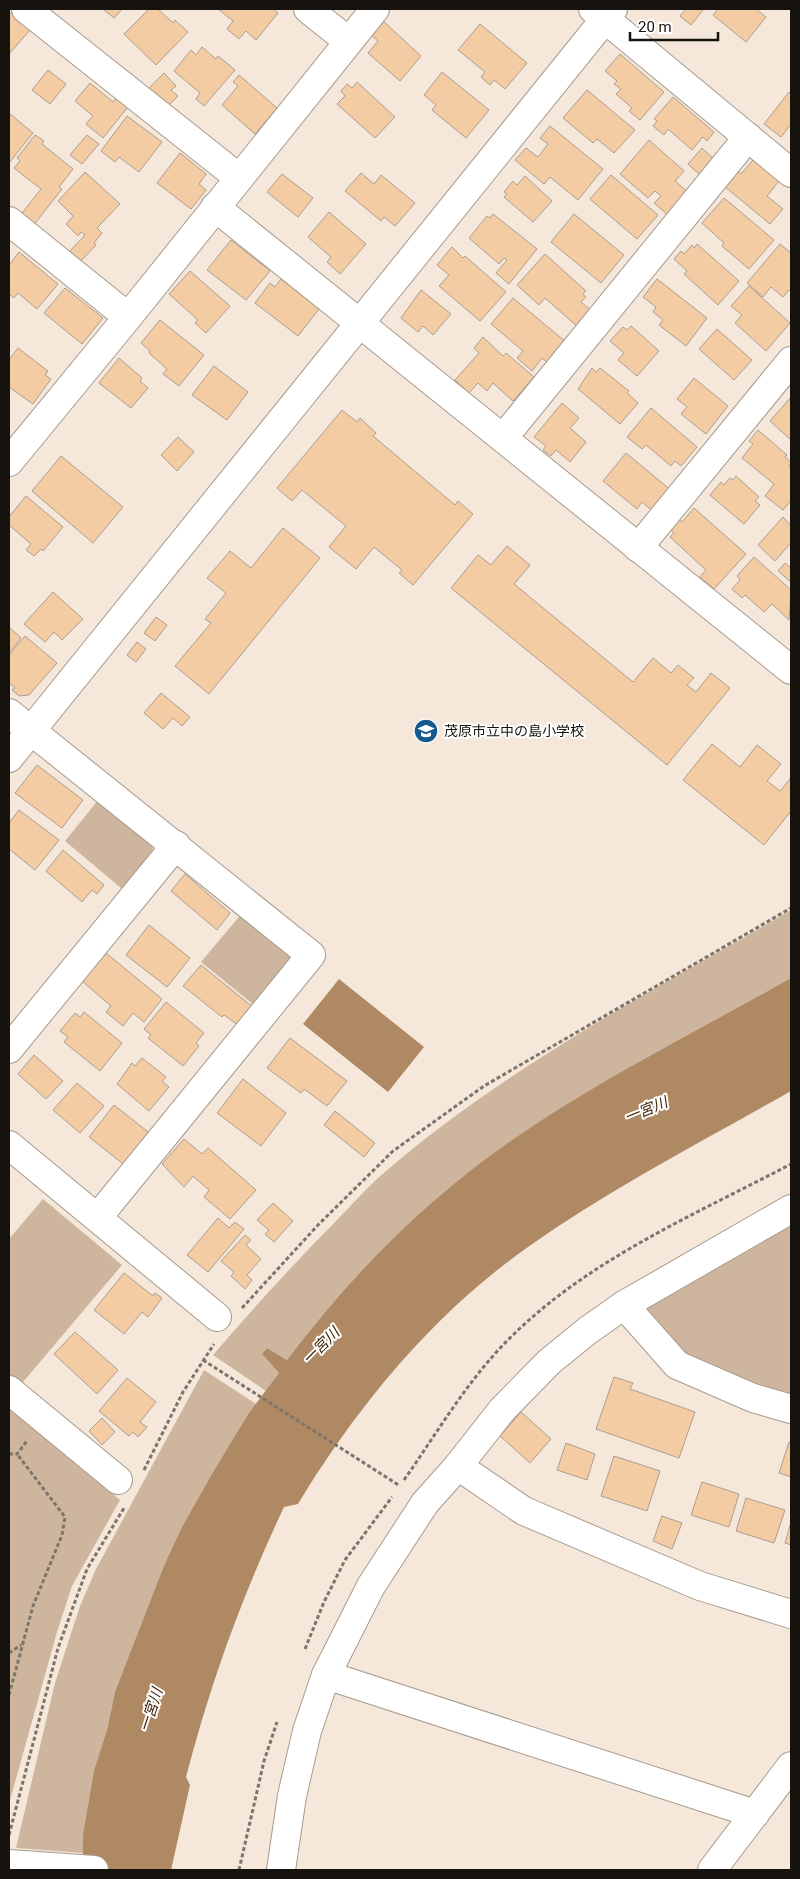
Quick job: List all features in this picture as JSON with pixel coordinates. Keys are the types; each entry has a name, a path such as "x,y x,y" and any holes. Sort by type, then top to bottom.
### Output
{"street":[{"path":"26,9 239,178"},
{"path":"308,9 348,41"},
{"path":"11,454 128,317 375,9"},
{"path":"9,758 360,322 604,12 791,173"},
{"path":"504,437 748,137"},
{"path":"215,207 504,437 638,548 787,656"},
{"path":"9,221 128,317"},
{"path":"638,548 791,361"},
{"path":"9,713 176,844 311,955 98,1217"},
{"path":"9,1049 176,844"},
{"path":"9,1145 226,1321"},
{"path":"281,1870 292,1796 303,1750 326,1675 371,1586 425,1503 458,1466 502,1410 549,1362 624,1306 791,1209"},
{"path":"624,1306 677,1365 753,1398 791,1409"},
{"path":"9,1390 129,1487"},
{"path":"458,1466 524,1511 700,1586 791,1614"},
{"path":"326,1675 755,1814"},
{"path":"712,1870 791,1766"},
{"path":"9,1864 94,1870"}],"path":[{"path":"9,1834 58,1648 87,1569 129,1487 226,1321 318,1225 393,1151 484,1086 791,908"},
{"path":"203,1360 400,1486"},
{"path":"9,1695 33,1606 62,1535 65,1517 17,1454"},
{"path":"9,1653 22,1644"},
{"path":"239,1870 241,1861"}],"shaded area":[{"path":"99,799 151,842 155,860 127,893 65,841"},
{"path":"791,910 791,978 595,1087 519,1136 455,1184 403,1229 354,1279 308,1332 287,1360 267,1348 262,1354 279,1373 266,1391 213,1355 273,1287 366,1189 433,1133 481,1097 582,1032"},
{"path":"243,912 293,954 293,970 260,1010 201,962"},
{"path":"43,1199 122,1265 18,1388 9,1380 9,1239"},
{"path":"791,1219 791,1397 715,1371 688,1359 647,1312 650,1302"},
{"path":"204,1370 256,1404 182,1527 115,1692 107,1730 94,1770 83,1834 83,1853 16,1848 55,1683 80,1606 96,1569"},
{"path":"9,1408 120,1500 72,1586 57,1632 9,1804"}],"water":[{"name":"一宮川","path":"791,978 791,1091 624,1185 560,1225 493,1273 429,1332 372,1397 321,1467 298,1504 284,1507 241,1606 206,1707 186,1777 190,1785 171,1870 83,1870 83,1834 94,1770 107,1730 115,1692 164,1566 182,1527 249,1413 279,1373 262,1354 267,1348 287,1360 308,1332 354,1279 403,1229 455,1183 519,1135 595,1087"},
{"path":"339,979 424,1047 388,1092 303,1024"}],"building":[{"path":"103,9 122,9 114,18"},
{"path":"149,9 158,9 173,23 175,20 188,32 156,65 124,34"},
{"path":"218,9 273,9 278,13 256,40 246,31 239,39 227,29 233,21"},
{"path":"686,9 704,9 691,25 680,16"},
{"path":"718,9 756,9 766,17 746,42 713,15"},
{"path":"9,11 30,30 9,54"},
{"path":"382,20 421,56 400,81 368,53 378,41 370,34"},
{"path":"480,24 527,63 505,89 494,80 490,85 481,77 485,72 458,50"},
{"path":"202,47 216,59 218,56 235,70 204,106 196,99 200,93 174,71 191,50 196,55"},
{"path":"620,54 664,92 640,120 629,111 632,108 616,94 621,89 614,84 617,81 605,71"},
{"path":"48,70 66,84 50,104 32,90"},
{"path":"442,72 489,110 466,138 432,110 436,105 424,95"},
{"path":"164,73 176,86 171,90 178,96 166,108 148,89"},
{"path":"239,75 277,108 255,134 222,105 238,86 233,82"},
{"path":"357,82 395,117 375,138 337,104 345,96 341,91 347,84 352,88"},
{"path":"90,83 113,102 117,97 128,107 103,138 86,124 93,116 75,101"},
{"path":"587,90 635,130 614,153 597,139 593,143 563,118"},
{"path":"789,92 791,94 791,124 781,137 764,124"},
{"path":"673,97 714,132 707,141 703,137 692,150 668,129 664,135 653,126 657,121 654,119"},
{"path":"9,113 33,133 9,163"},
{"path":"127,116 162,142 139,172 119,157 115,162 101,151"},
{"path":"550,126 603,169 578,200 550,177 544,184 515,160 526,148 538,157 548,144 540,138"},
{"path":"35,135 44,141 42,144 73,169 59,187 62,189 32,227 19,217 41,189 14,168 20,161 17,158"},
{"path":"87,135 99,144 82,164 70,155"},
{"path":"649,140 684,171 675,181 689,193 669,216 654,203 661,196 655,191 648,198 620,174"},
{"path":"702,148 715,160 701,176 688,164"},
{"path":"180,153 206,174 199,184 206,190 191,209 157,183"},
{"path":"753,160 779,181 767,196 783,209 770,224 724,186 737,170 741,174"},
{"path":"85,172 120,204 97,228 102,233 94,243 96,245 80,262 68,253 85,235 81,232 78,236 66,224 73,216 58,201"},
{"path":"361,173 374,184 381,175 415,203 395,226 384,217 381,221 345,191"},
{"path":"282,174 313,198 298,217 267,192"},
{"path":"611,175 658,215 637,239 590,199"},
{"path":"525,176 552,201 533,222 504,197 507,194 504,192 513,181 517,185"},
{"path":"724,198 774,240 749,269 722,246 724,243 702,223"},
{"path":"329,212 366,244 340,274 327,262 331,257 308,237"},
{"path":"493,214 537,249 509,284 496,273 507,260 504,258 499,264 469,238 487,216 490,218"},
{"path":"574,214 624,255 601,283 551,242"},
{"path":"231,240 270,271 246,300 207,270"},
{"path":"697,244 739,281 718,305 684,274 687,271 674,259 681,251 684,254 692,245 694,248"},
{"path":"780,244 791,253 791,291 789,290 783,297 771,287 763,297 747,283"},
{"path":"452,247 506,292 480,321 439,286 449,275 437,265"},
{"path":"19,252 58,284 37,309 18,293 14,298 9,294 9,265"},
{"path":"545,254 586,291 583,294 586,297 581,302 593,312 579,328 545,298 539,305 517,285"},
{"path":"190,271 230,306 206,333 195,323 198,320 169,294"},
{"path":"281,279 319,309 298,336 255,303 270,283 275,287"},
{"path":"657,279 707,318 686,346 659,325 663,320 653,312 656,307 643,297"},
{"path":"749,286 790,323 766,351 735,323 742,315 731,306"},
{"path":"65,288 103,318 82,344 44,313"},
{"path":"421,290 451,314 433,335 423,326 418,332 401,318"},
{"path":"513,298 566,342 549,364 542,358 532,371 517,358 523,351 491,324"},
{"path":"160,320 204,355 179,386 163,374 167,369 141,343"},
{"path":"631,326 659,351 637,376 618,360 624,353 610,341 623,327 627,330"},
{"path":"717,329 752,360 734,380 699,349"},
{"path":"483,337 503,356 506,353 534,377 513,401 493,383 487,391 478,383 469,393 455,380 479,353 474,348"},
{"path":"18,348 48,371 45,375 51,379 33,404 9,387 9,360"},
{"path":"119,358 142,378 140,381 148,388 131,408 99,383"},
{"path":"214,366 248,392 227,420 192,395"},
{"path":"592,368 596,372 600,368 629,391 627,393 638,403 620,424 578,389"},
{"path":"694,378 728,406 706,434 681,414 687,407 677,399"},
{"path":"791,397 791,440 770,421"},
{"path":"562,403 579,418 570,428 586,442 570,462 556,450 551,456 543,450 546,446 534,437"},
{"path":"651,408 697,447 681,466 675,461 671,466 646,445 642,449 627,437"},
{"path":"342,410 357,422 360,418 376,433 373,436 455,505 458,501 473,514 413,585 399,573 402,570 374,547 356,569 329,547 346,526 302,490 292,501 277,488"},
{"path":"758,430 787,455 785,457 791,462 789,466 791,468 791,501 783,510 765,496 774,484 742,458 753,444 749,441"},
{"path":"178,437 194,452 177,471 161,455"},
{"path":"626,453 673,492 656,514 642,502 637,509 603,481"},
{"path":"61,456 123,507 93,543 32,491"},
{"path":"736,476 759,497 755,501 760,505 744,524 710,495 721,482 724,485 730,478 733,480"},
{"path":"26,496 63,527 43,551 41,549 34,556 26,550 31,544 9,525 9,517"},
{"path":"694,508 746,554 714,589 700,577 706,570 670,537 674,533 668,527 677,517 682,522"},
{"path":"783,517 791,526 791,543 775,561 758,545"},
{"path":"283,528 320,558 209,694 175,666 211,623 205,619 226,593 207,578 230,551 251,568"},
{"path":"507,546 530,565 514,584 633,682 653,658 671,673 678,665 694,678 687,685 696,692 711,673 730,688 667,765 451,588 478,555 491,565"},
{"path":"754,557 791,590 789,620 772,604 764,612 745,595 742,598 732,589 740,580 737,576"},
{"path":"785,563 791,568 791,582 778,571"},
{"path":"53,592 83,619 62,640 54,632 45,642 24,624"},
{"path":"156,617 167,625 155,641 144,633"},
{"path":"9,627 21,638 9,653"},
{"path":"25,636 57,663 29,695 19,696 12,690 15,688 9,683 9,655"},
{"path":"137,642 146,649 136,662 127,655"},
{"path":"161,693 190,717 182,726 173,718 163,729 144,713"},
{"path":"712,744 740,767 757,745 781,764 767,781 780,791 790,779 791,811 764,845 683,780"},
{"path":"37,765 83,800 62,828 15,793"},
{"path":"19,810 59,840 35,870 9,849 9,823"},
{"path":"63,850 104,885 97,894 92,890 82,902 46,871"},
{"path":"185,874 230,913 217,930 171,891"},
{"path":"149,925 190,958 167,987 126,955"},
{"path":"106,953 162,999 144,1022 133,1013 123,1026 106,1012 111,1006 82,981"},
{"path":"201,965 254,1008 238,1025 224,1015 222,1017 183,986"},
{"path":"166,1002 204,1033 196,1043 199,1046 183,1066 148,1038 151,1035 144,1029"},
{"path":"84,1012 122,1043 100,1071 64,1042 68,1037 60,1031 75,1013 80,1017"},
{"path":"290,1038 347,1081 327,1106 304,1089 301,1093 267,1068"},
{"path":"34,1055 63,1081 46,1099 18,1074"},
{"path":"142,1058 166,1077 162,1081 169,1087 149,1111 117,1084 132,1063 135,1066"},
{"path":"243,1079 286,1113 261,1146 217,1113"},
{"path":"77,1083 104,1106 80,1133 53,1110"},
{"path":"114,1105 152,1135 127,1167 89,1137"},
{"path":"335,1111 375,1143 364,1157 324,1125"},
{"path":"184,1139 202,1154 208,1148 256,1190 230,1219 204,1197 209,1190 193,1176 184,1187 162,1164"},
{"path":"273,1203 293,1221 274,1242 265,1234 269,1230 257,1220"},
{"path":"218,1218 229,1228 235,1222 244,1229 208,1272 187,1255"},
{"path":"245,1235 251,1240 246,1245 261,1259 247,1275 252,1280 245,1289 231,1276 234,1272 221,1261"},
{"path":"124,1273 153,1296 155,1293 162,1298 148,1317 142,1312 124,1334 94,1310"},
{"path":"75,1332 118,1370 97,1394 54,1354"},
{"path":"614,1377 633,1383 630,1389 695,1412 679,1458 596,1429"},
{"path":"127,1378 156,1402 140,1422 147,1427 138,1437 133,1432 129,1436 99,1411"},
{"path":"521,1412 551,1439 530,1463 500,1436"},
{"path":"102,1418 115,1432 102,1445 89,1431"},
{"path":"789,1442 791,1443 791,1477 779,1473"},
{"path":"566,1443 595,1454 587,1480 557,1470"},
{"path":"614,1456 660,1471 647,1511 601,1496"},
{"path":"702,1482 739,1494 729,1527 691,1515"},
{"path":"746,1498 785,1510 774,1543 736,1531"},
{"path":"662,1516 682,1523 672,1549 653,1541"},
{"path":"791,1522 791,1545 785,1543"}],"place":[{"name":"茂原市立中の島小学校","path":"426,731"}]}
